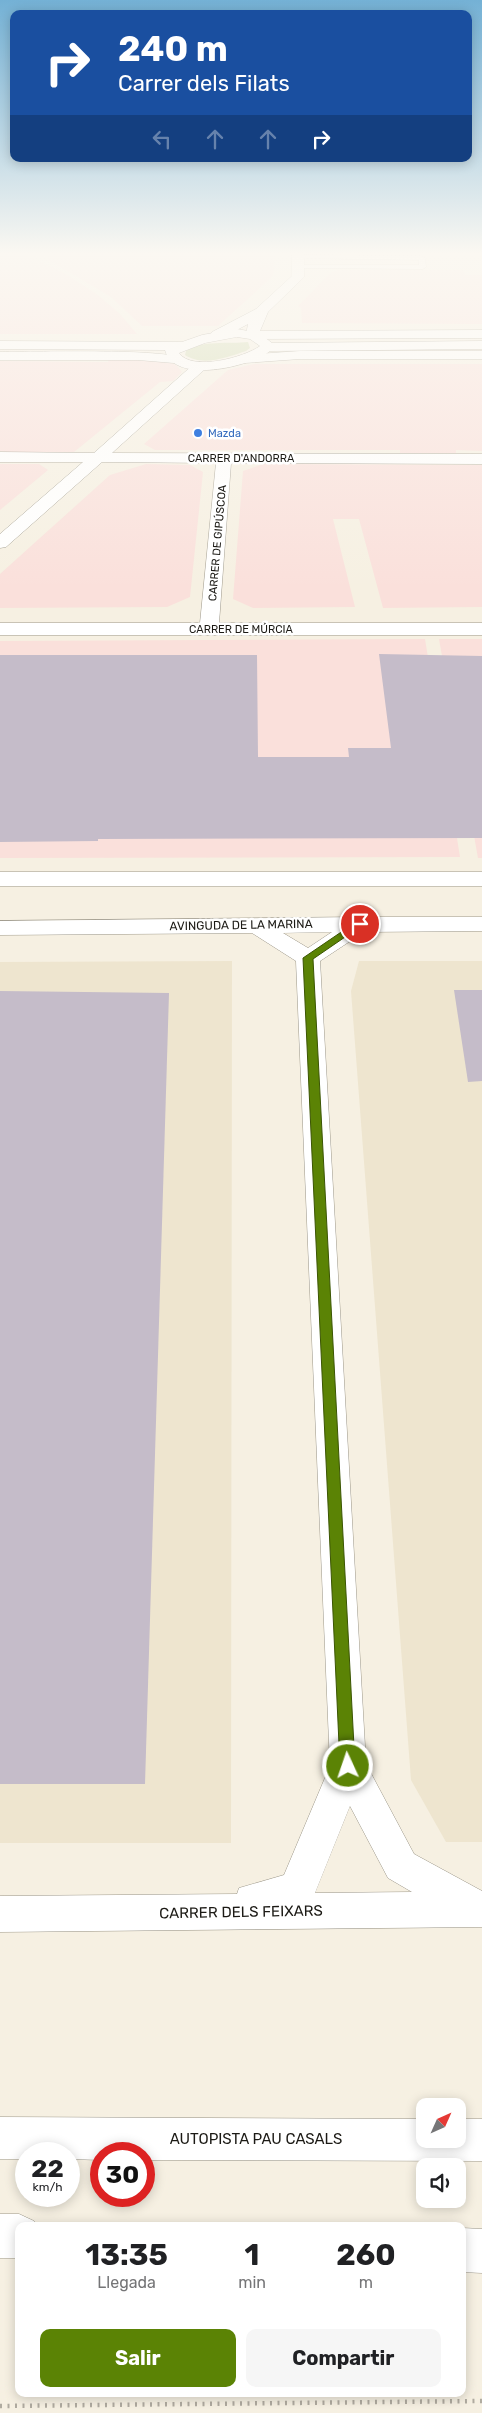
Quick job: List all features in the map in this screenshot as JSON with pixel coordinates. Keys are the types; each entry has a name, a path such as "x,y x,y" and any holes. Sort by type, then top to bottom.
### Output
{"main road":[{"path":"191,364 200,366 227,364"},
{"path":"0,543 200,366"},
{"name":"CARRER D'ANDORRA","path":"0,457 482,459"},
{"name":"CARRER DE GIPÚSCOA","path":"210,629 224,458"},
{"name":"CARRER DE MÚRCIA","path":"0,629 482,629"},
{"path":"0,879 482,878"},
{"path":"255,924 308,958"},
{"name":"AVINGUDA DE LA MARINA","path":"0,928 255,924 482,924"},
{"path":"308,958 360,924"},
{"path":"308,958 348,1766 401,1866 480,1910"},
{"path":"218,1911 297,1890 348,1766"},
{"name":"CARRER DELS FEIXARS","path":"0,1914 100,1915 218,1911 480,1910"},
{"name":"AUTOPISTA PAU CASALS","path":"0,2138 482,2140"},
{"path":"466,2232 482,2232"},
{"path":"0,2236 15,2236"},
{"path":"466,2250 482,2251"}],"path":[{"path":"0,2406 482,2401"}],"shaded area":[{"path":"0,364 173,364 182,372 173,381 160,382 74,452 17,454 0,451"},
{"path":"254,364 482,364 482,451 456,450 456,453 400,453 400,450 155,450 144,444 228,370"},
{"path":"0,464 39,464 48,470 0,510"},
{"path":"146,464 190,465 203,472 190,597 167,607 0,608 0,574 110,475"},
{"path":"263,464 482,465 482,607 383,608 359,519 333,519 355,607 253,608 233,599 243,471"},
{"path":"425,639 460,857 0,858 0,641"},
{"path":"439,639 482,639 482,858 478,858"},
{"path":"232,961 231,1843 0,1843 0,962"},
{"path":"359,961 482,961 482,1842 446,1842 411,1780 351,991"}],"building":[{"path":"379,654 482,656 482,838 98,839 98,841 0,842 0,655 257,655 258,757 349,757 348,748 391,748"},
{"path":"454,990 482,990 482,1081 468,1082"},
{"path":"0,991 169,993 145,1784 0,1784"}],"place":[{"name":"Mazda","path":"198,433"}],"route":[{"path":"348,1766 308,958 360,924"}]}
